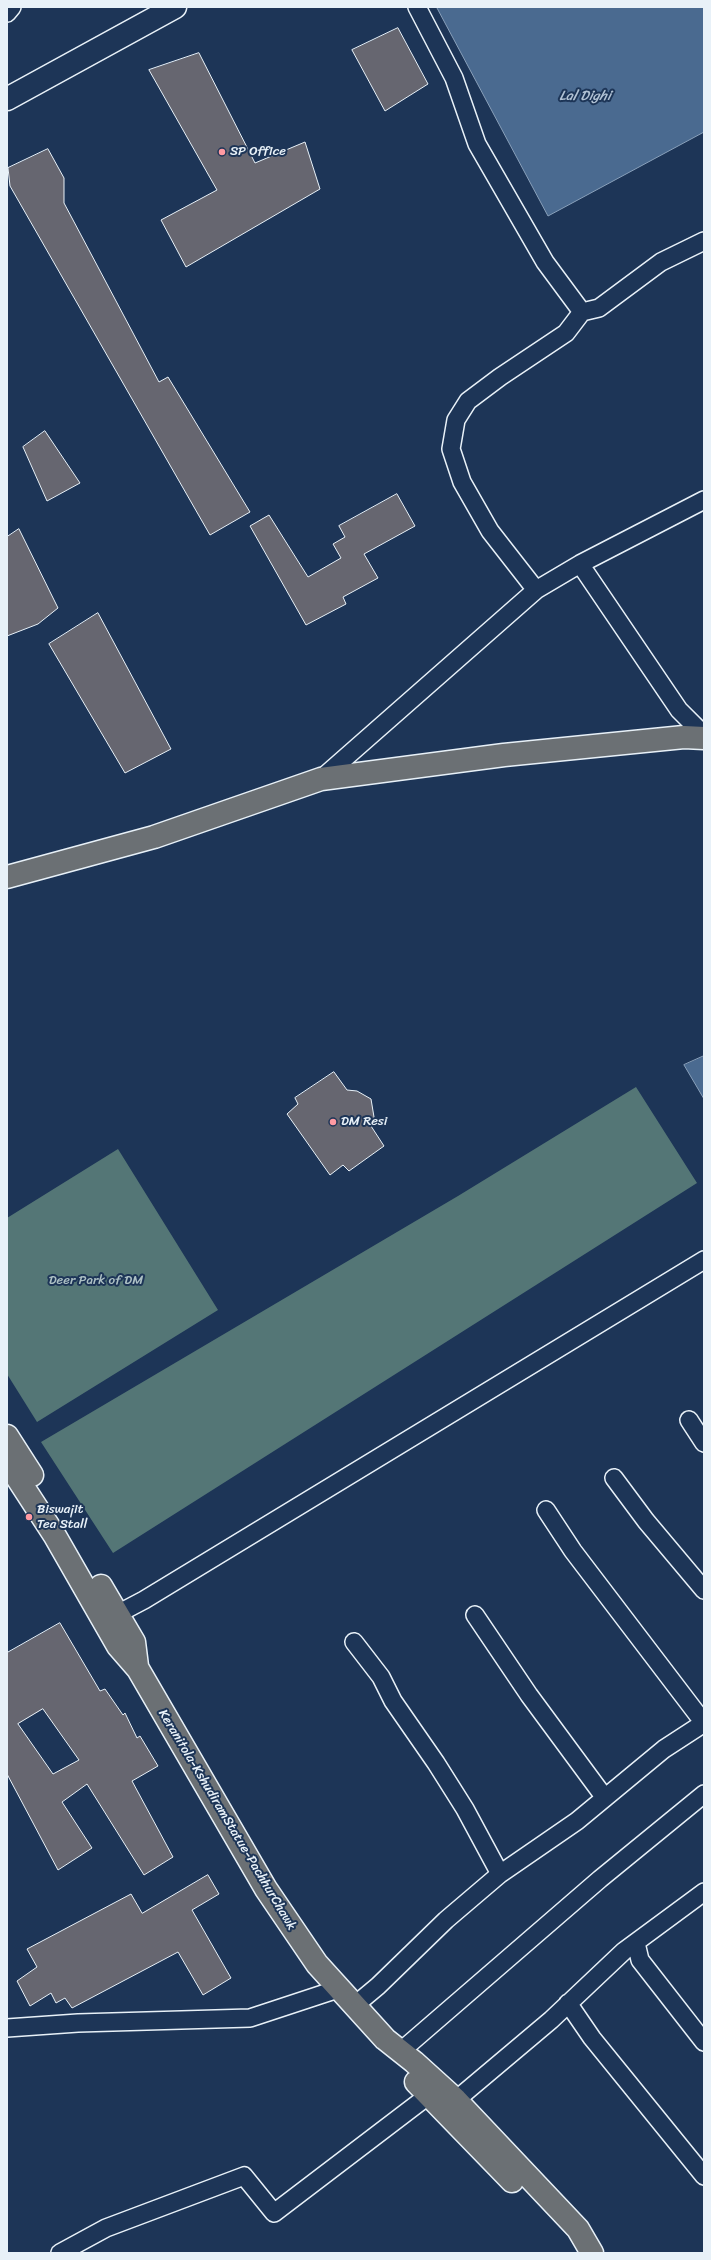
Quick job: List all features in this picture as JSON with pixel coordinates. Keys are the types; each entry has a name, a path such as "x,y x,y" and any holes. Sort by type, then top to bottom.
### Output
{"main road":[{"path":"7,877 154,837 321,779 504,755 684,737 704,738"},
{"name":"Keranitola-KshudiramStatue-PachhurChawk","path":"7,1436 111,1618 118,1646 138,1669 266,1890 296,1935 338,1989 354,2006 393,2045 456,2100 578,2229 592,2253"},
{"name":"Keranitola-KshudiramStatue-PachhurChawk","path":"7,1462 111,1618"},
{"name":"Keranitola-KshudiramStatue-PachhurChawk","path":"393,2045 406,2070 428,2095 570,2241 585,2253"}],"street":[{"path":"7,13 12,7"},
{"path":"7,99 175,7"},
{"path":"417,7 454,78 477,144 545,262 582,312"},
{"path":"536,590 490,531 462,482 451,449 456,420 468,401 500,377 566,333 582,312 599,308 661,262 704,241"},
{"path":"321,779 536,590 580,564 704,500"},
{"path":"580,564 679,710 704,735"},
{"path":"111,1618 151,1596 704,1260"},
{"path":"689,1420 704,1443"},
{"path":"614,1478 646,1521 704,1590"},
{"path":"354,2006 378,1986 446,1920 500,1874 577,1821 664,1749 704,1723 573,1552 546,1510"},
{"path":"475,1615 529,1695 605,1798"},
{"path":"354,1642 381,1677 393,1701 436,1763 465,1809 500,1874"},
{"path":"393,2045 704,1794"},
{"path":"456,2100 568,2003 600,1972 704,1892"},
{"path":"636,1943 640,1960 704,2042"},
{"path":"7,2028 78,2023 250,2018 338,1989"},
{"path":"568,2003 592,2038 704,2176"},
{"path":"60,2253 106,2228 244,2176 274,2212 428,2095"}],"green space":[{"path":"636,1087 697,1183 113,1553 41,1442 458,1196"},
{"name":"Deer Park of DM","path":"118,1149 218,1310 37,1422 7,1374 7,1218"}],"water":[{"name":"Lal Dighi","path":"704,7 704,132 548,216 437,8"},
{"path":"704,1056 704,1099 684,1065"}],"building":[{"path":"398,28 428,84 385,111 352,50"},
{"name":"SP Office","path":"199,53 255,163 305,142 320,189 186,267 161,220 217,190 149,70"},
{"path":"48,149 64,178 64,203 159,382 168,377 250,512 210,535 10,186 8,168"},
{"path":"45,431 80,483 47,501 23,447"},
{"path":"397,494 415,526 364,554 378,578 343,597 346,604 306,625 250,526 269,515 308,577 341,558 333,544 345,537 339,526"},
{"path":"19,529 58,608 38,624 7,636 7,537"},
{"path":"98,613 171,749 125,773 49,644"},
{"name":"DM Resi","path":"334,1072 347,1090 357,1091 371,1099 374,1117 371,1126 384,1146 349,1171 343,1165 330,1175 287,1114 298,1104 295,1098"},
{"path":"60,1623 100,1691 105,1689 123,1715 125,1713 137,1738 140,1736 158,1766 132,1781 173,1857 144,1875 87,1784 62,1802 92,1848 58,1870 7,1774 7,1653","holes":["43,1709 79,1760 53,1774 18,1724"]},
{"path":"208,1875 219,1894 192,1910 231,1978 203,1995 178,1952 72,2008 65,1998 56,2003 51,1993 30,2006 17,1981 37,1967 27,1949 131,1894 142,1913"}],"place":[{"name":"SP Office","path":"222,152"},
{"name":"DM Resi","path":"333,1122"},
{"name":"Biswajit Tea Stall","path":"29,1517"}]}
